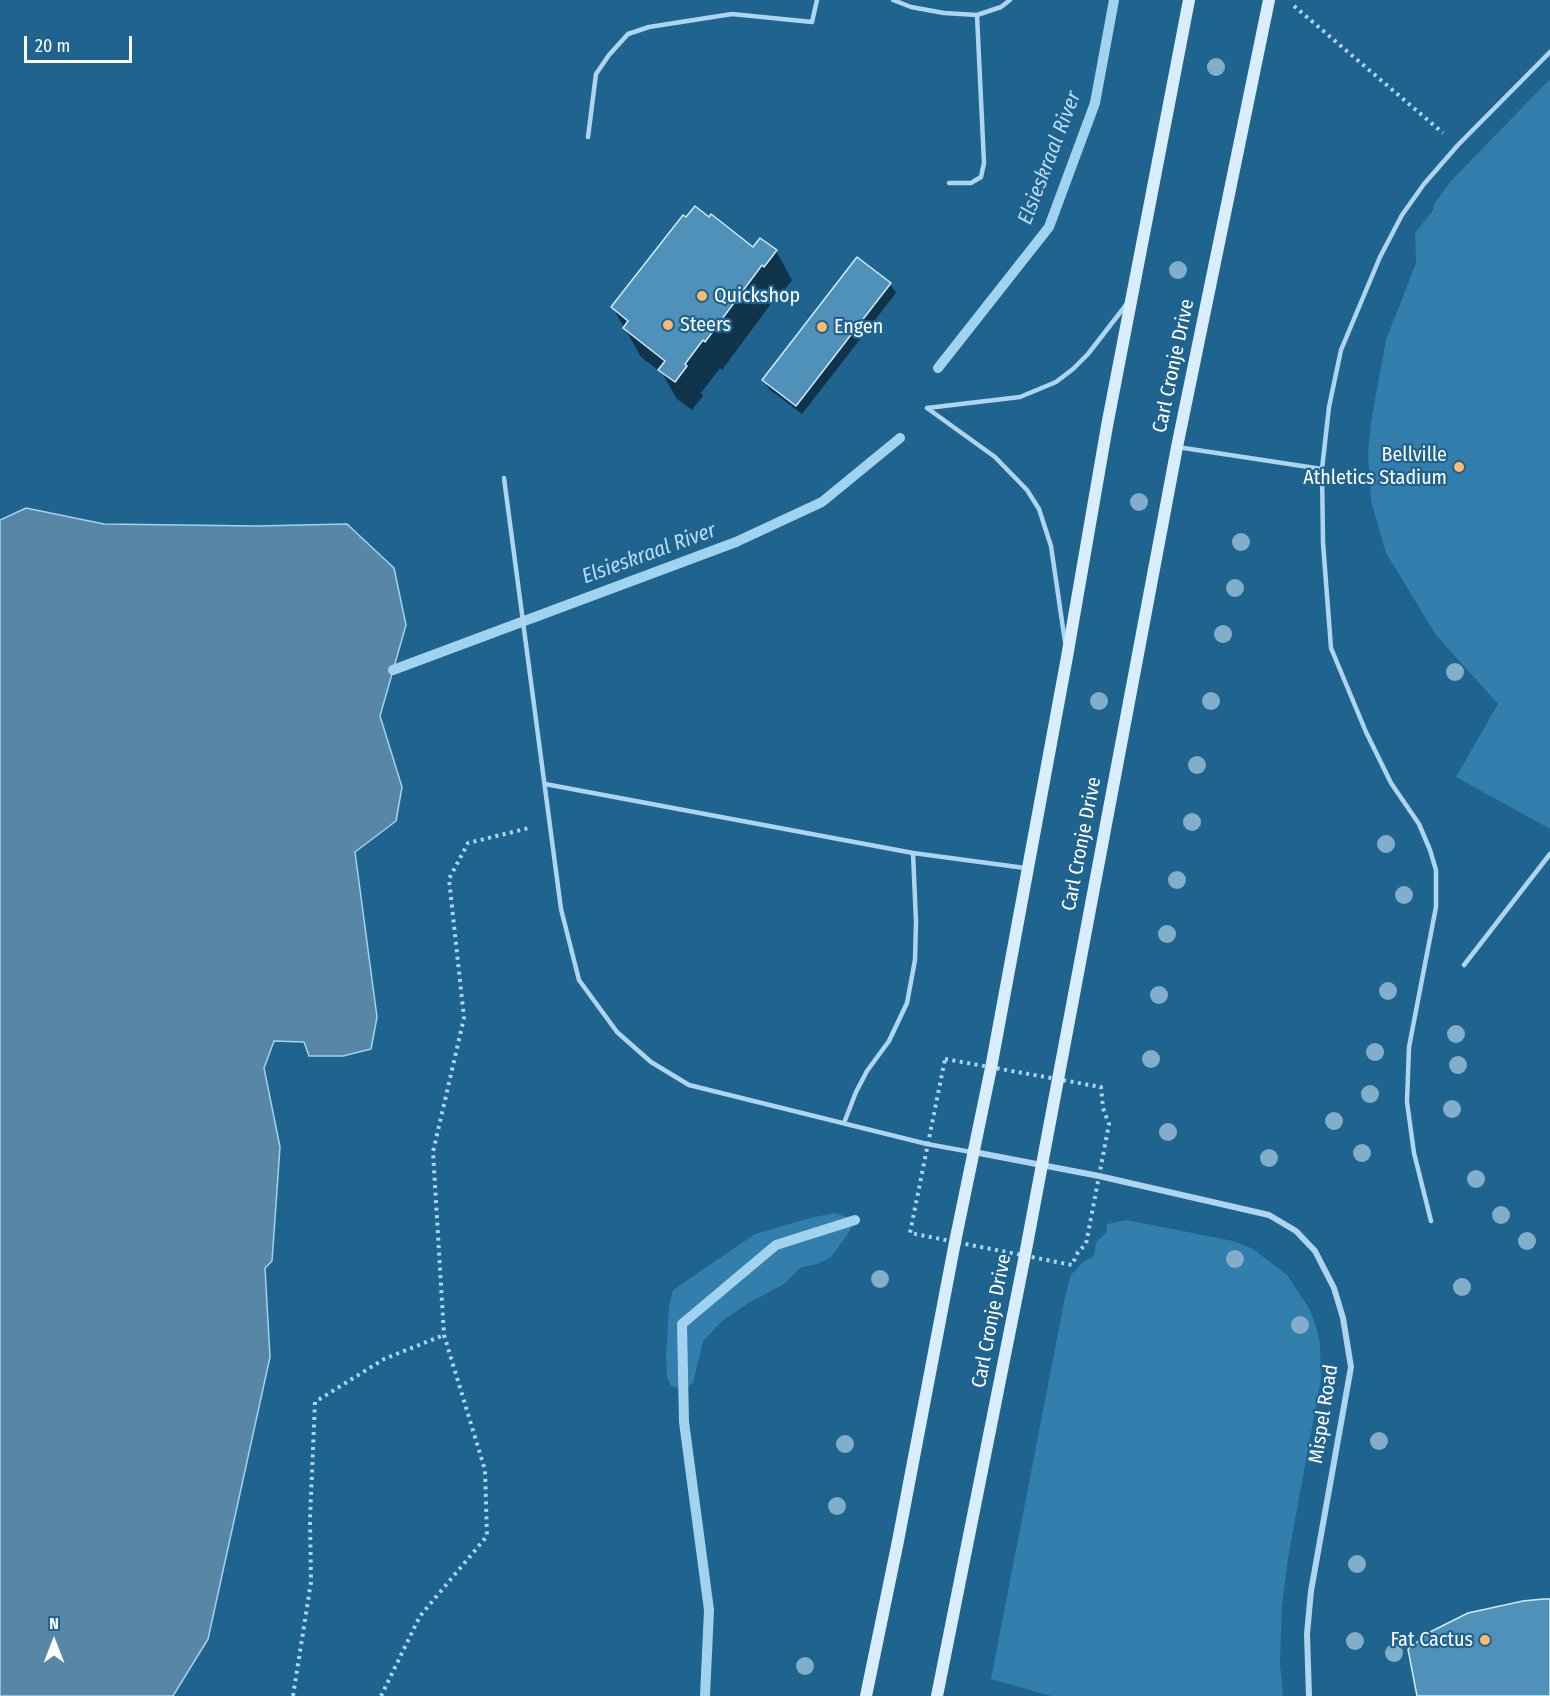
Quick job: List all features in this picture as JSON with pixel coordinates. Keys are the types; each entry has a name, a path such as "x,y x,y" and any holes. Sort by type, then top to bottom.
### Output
{"main road":[{"path":"866,1696 974,1152 1067,657 1107,426 1189,0"},
{"name":"Carl Cronje Drive","path":"938,1696 1042,1166 1177,447 1269,0"}],"street":[{"name":"Mispel Road","path":"974,1152 1099,1176 1269,1215 1296,1232 1315,1251 1334,1288 1343,1318 1351,1366 1311,1591 1307,1634 1309,1696"}],"lane":[{"path":"588,137 596,74 628,34 649,27 732,14 812,22 817,0"},
{"path":"893,0 911,7 944,13 977,15 1001,7 1010,0"},
{"path":"949,183 971,183 981,177 984,163 977,15"},
{"path":"1431,1221 1414,1153 1407,1102 1409,1047 1436,907 1436,870 1419,824 1391,783 1366,732 1331,648 1323,543 1322,470 1329,407 1341,350 1380,257 1402,215 1424,184 1458,145 1550,52"},
{"path":"1067,657 1051,546 1039,509 1027,490 995,457 927,408 1020,397 1056,382 1088,354 1132,297"},
{"path":"1177,447 1322,470"},
{"path":"504,478 561,909 579,980 617,1032 651,1062 689,1085 927,1144 974,1152"},
{"path":"545,784 913,853 1028,868"},
{"path":"844,1123 867,1071 890,1041 907,1003 915,960 913,853"},
{"path":"1464,965 1550,855"}],"path":[{"path":"1287,0 1458,145"},
{"path":"381,1696 420,1616 487,1536 485,1470 444,1335 433,1152 464,1017 449,879 468,843 550,823"},
{"path":"292,1696 311,1582 310,1519 315,1402 384,1359 444,1335"}],"shaded area":[{"name":"Bellville Athletics Stadium","path":"1550,79 1550,829 1456,777 1498,704 1436,635 1386,553 1371,501 1368,453 1371,422 1386,340 1416,263 1415,233 1434,209 1433,206 1450,182"},
{"path":"26,508 104,524 256,526 347,524 394,568 406,625 380,716 402,787 396,821 355,852 377,1017 371,1049 343,1056 309,1056 304,1042 274,1041 264,1068 280,1147 272,1261 265,1268 270,1357 208,1639 173,1696 0,1696 0,520"},
{"path":"835,1213 855,1220 831,1257 817,1264 800,1268 784,1284 747,1304 721,1322 703,1341 693,1383 683,1389 671,1386 667,1377 666,1357 669,1306 673,1290 755,1234"},
{"path":"1127,1220 1233,1241 1253,1249 1287,1275 1309,1308 1316,1326 1320,1344 1321,1379 1288,1558 1282,1606 1280,1664 1283,1696 1051,1696 991,1679 1071,1275 1083,1262 1094,1256 1096,1242 1107,1232 1107,1224"}],"building":[{"path":"695,206 709,217 711,214 753,247 760,238 777,250 764,267 762,265 705,342 703,340 675,382 658,370 665,361 623,328 628,321 611,307 683,215 686,217"},
{"path":"857,257 891,283 796,406 762,380"},
{"name":"Fat Cactus","path":"1550,1599 1550,1696 1417,1696 1408,1649 1430,1632 1468,1613"}],"waterway":[{"name":"Elsieskraal River","path":"938,368 1049,227 1095,103 1114,0"},
{"name":"Elsieskraal River","path":"393,670 736,542 822,502 900,438"},
{"path":"705,1696 709,1610 684,1422 682,1324 776,1245 855,1220"}],"place":[{"name":"Quickshop","path":"702,296"},
{"name":"Steers","path":"668,325"},
{"name":"Engen","path":"822,327"},
{"name":"Bellville Athletics Stadium","path":"1459,467"},
{"name":"Fat Cactus","path":"1485,1640"}]}
